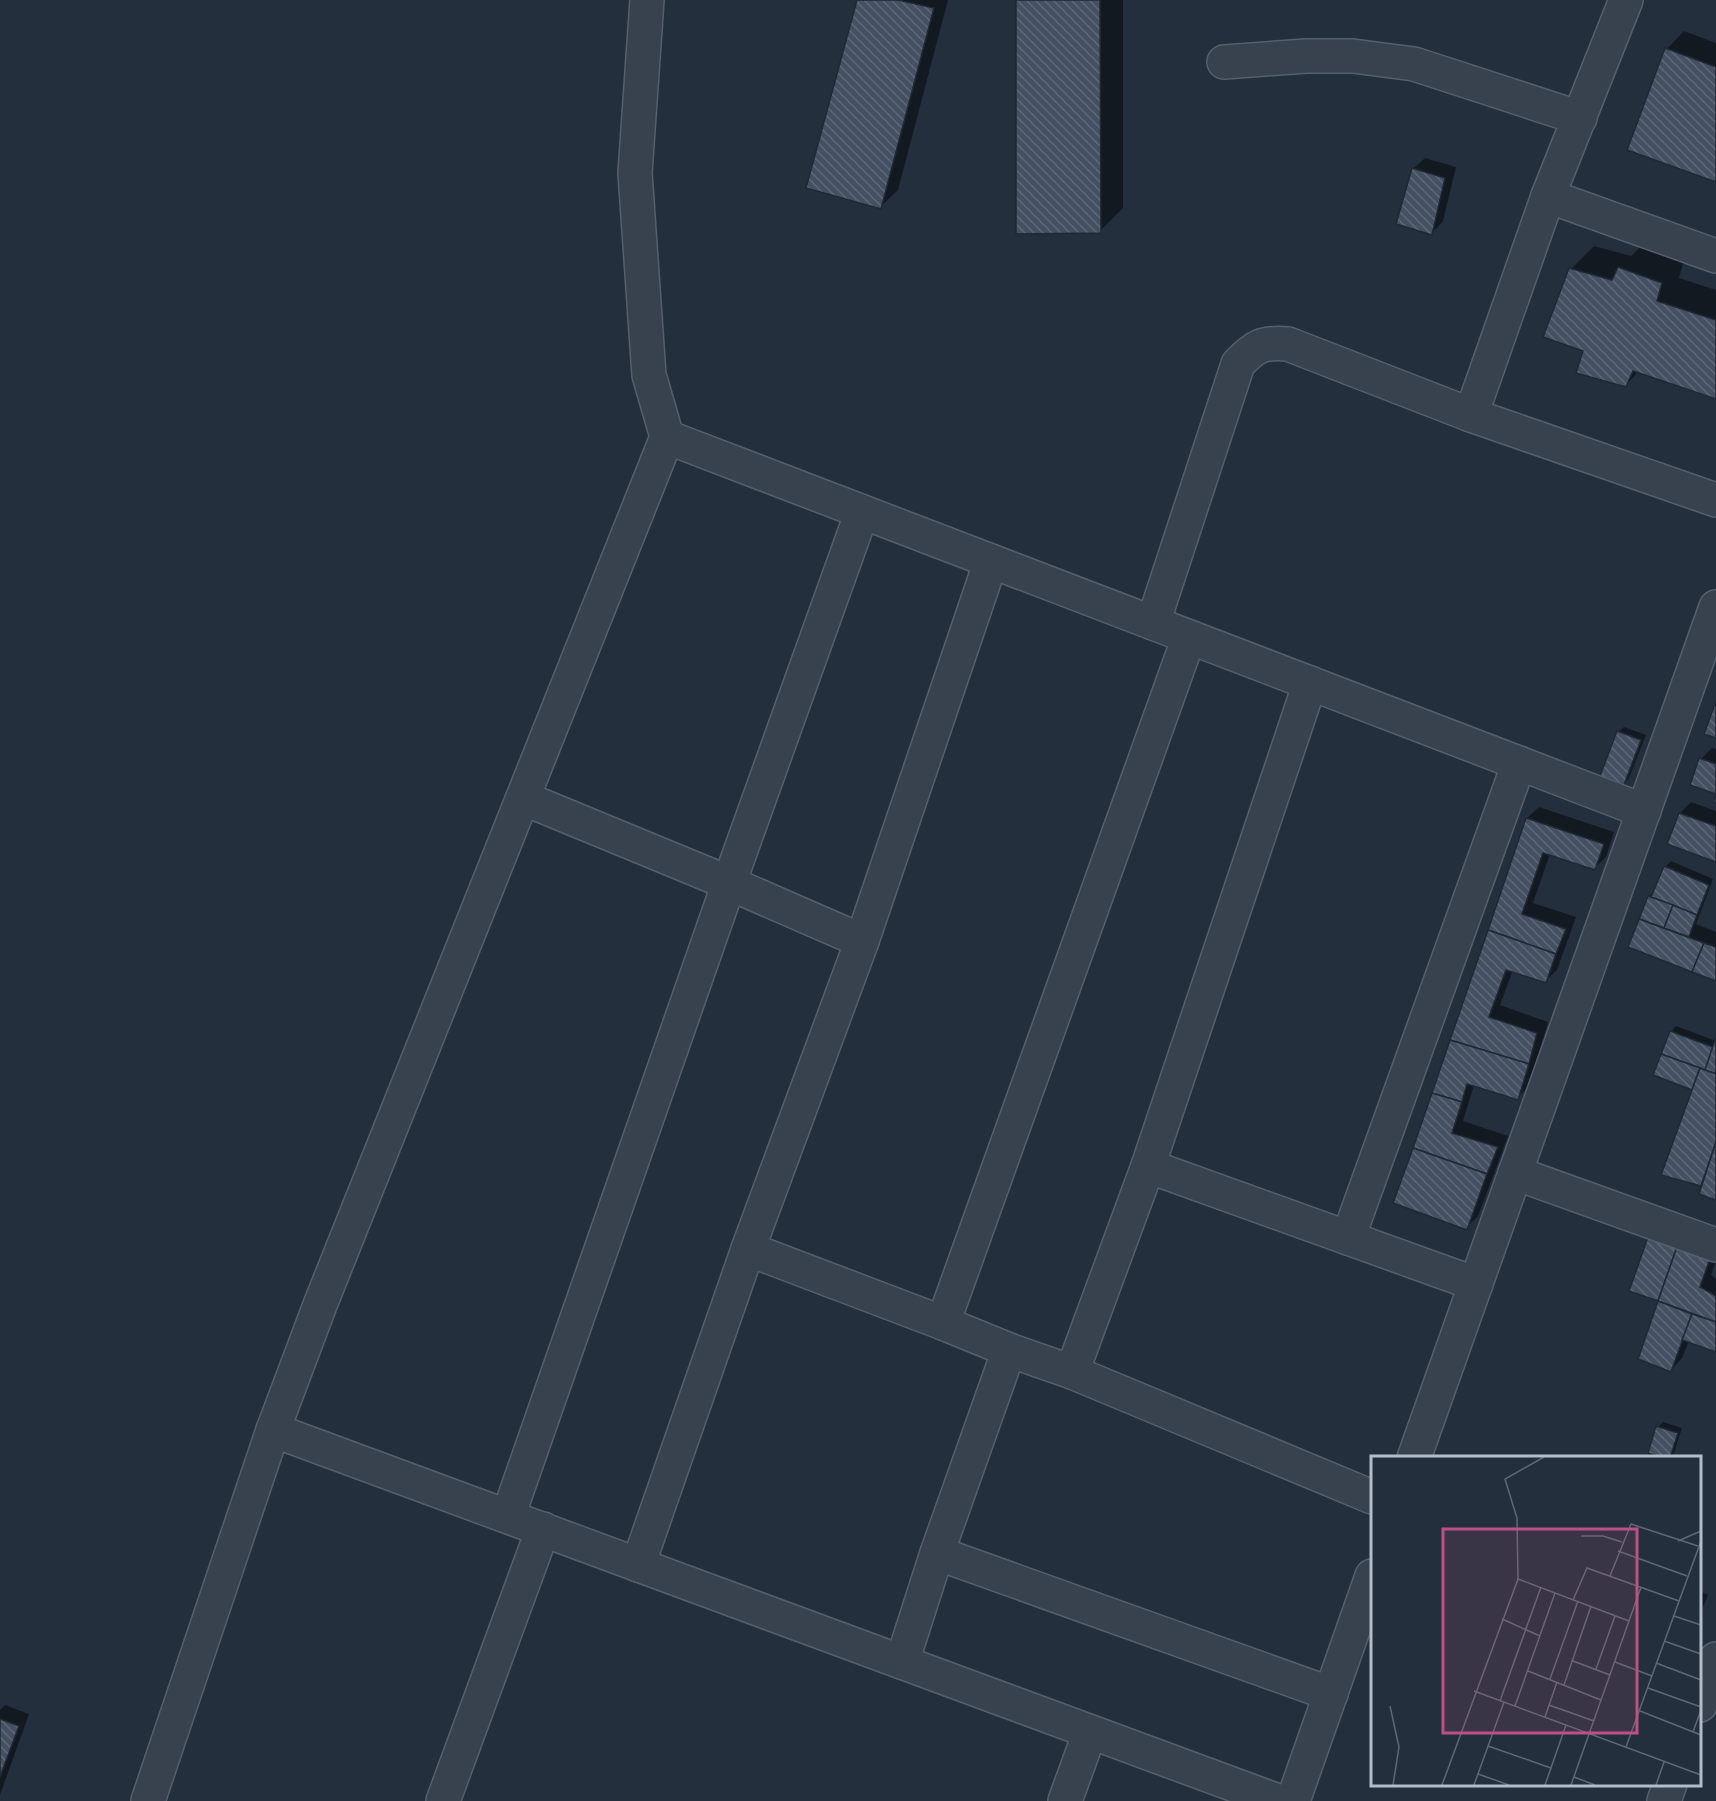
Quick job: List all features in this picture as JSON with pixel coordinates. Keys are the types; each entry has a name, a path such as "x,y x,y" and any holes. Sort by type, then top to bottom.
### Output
{"street":[{"path":"148,1801 273,1430 329,1283 667,437 649,375 635,173 647,0"},
{"path":"1471,414 1548,196 1626,0"},
{"path":"1224,62 1306,56 1353,56 1414,63 1580,118"},
{"path":"1548,196 1716,256"},
{"path":"1153,623 1238,364 1259,345 1288,344 1471,414 1716,500"},
{"path":"667,437 1644,811"},
{"path":"508,1516 729,883 862,512"},
{"path":"638,1565 748,1249 862,941 991,561"},
{"path":"1415,1456 1716,607"},
{"path":"943,1323 1189,637"},
{"path":"1072,1372 1148,1166 1311,683"},
{"path":"1348,1238 1519,763"},
{"path":"523,798 862,941"},
{"path":"1148,1166 1476,1284"},
{"path":"1515,1173 1716,1245"},
{"path":"748,1249 1072,1372 1371,1497"},
{"path":"902,1662 937,1552 1009,1350"},
{"path":"273,1430 1278,1801"},
{"path":"443,1801 543,1529"},
{"path":"937,1552 1331,1694"},
{"path":"1293,1801 1371,1579"},
{"path":"1701,1702 1716,1659"},
{"path":"1065,1801 1090,1732"},
{"path":"1664,1801 1670,1786"}],"building":[{"path":"857,0 898,0 934,8 881,209 806,188"},
{"path":"1016,0 1100,0 1101,233 1016,234"},
{"path":"1665,48 1716,67 1716,182 1627,150"},
{"path":"1412,168 1445,178 1432,235 1396,224"},
{"path":"1618,267 1662,283 1657,301 1716,320 1716,399 1633,371 1626,387 1576,373 1583,351 1543,337 1569,268 1612,280"},
{"path":"1716,701 1716,738 1704,734"},
{"path":"1617,731 1641,740 1624,785 1600,776"},
{"path":"1699,758 1716,764 1716,794 1690,785"},
{"path":"1679,813 1716,826 1716,862 1667,844"},
{"path":"1526,818 1604,844 1595,870 1543,853 1522,914 1566,929 1556,954 1488,930"},
{"path":"1664,866 1709,885 1697,915 1651,897"},
{"path":"1648,896 1673,905 1664,928 1639,919"},
{"path":"1673,905 1697,915 1689,937 1664,928"},
{"path":"1639,919 1704,943 1692,972 1628,947"},
{"path":"1488,930 1556,954 1546,983 1506,970 1489,1017 1537,1033 1529,1064 1450,1040"},
{"path":"1704,943 1716,947 1716,981 1692,972"},
{"path":"1670,1031 1713,1047 1705,1070 1661,1054"},
{"path":"1716,1037 1716,1074 1705,1070"},
{"path":"1450,1040 1529,1064 1518,1100 1467,1084 1462,1102 1432,1093"},
{"path":"1661,1054 1700,1068 1692,1090 1653,1075"},
{"path":"1700,1068 1716,1074 1716,1142 1701,1186 1661,1175"},
{"path":"1432,1093 1462,1102 1452,1133 1498,1147 1487,1174 1413,1148"},
{"path":"1716,1142 1716,1200 1699,1194"},
{"path":"1413,1148 1487,1174 1467,1230 1393,1203"},
{"path":"1648,1237 1677,1247 1658,1301 1629,1291"},
{"path":"1677,1247 1710,1259 1700,1287 1716,1296 1716,1322 1658,1301"},
{"path":"1658,1301 1692,1314 1671,1372 1638,1359"},
{"path":"1692,1314 1716,1322 1716,1352 1682,1340"},
{"path":"1656,1426 1678,1433 1671,1456 1656,1456 1648,1453"},
{"path":"0,1719 19,1726 0,1777"}]}
